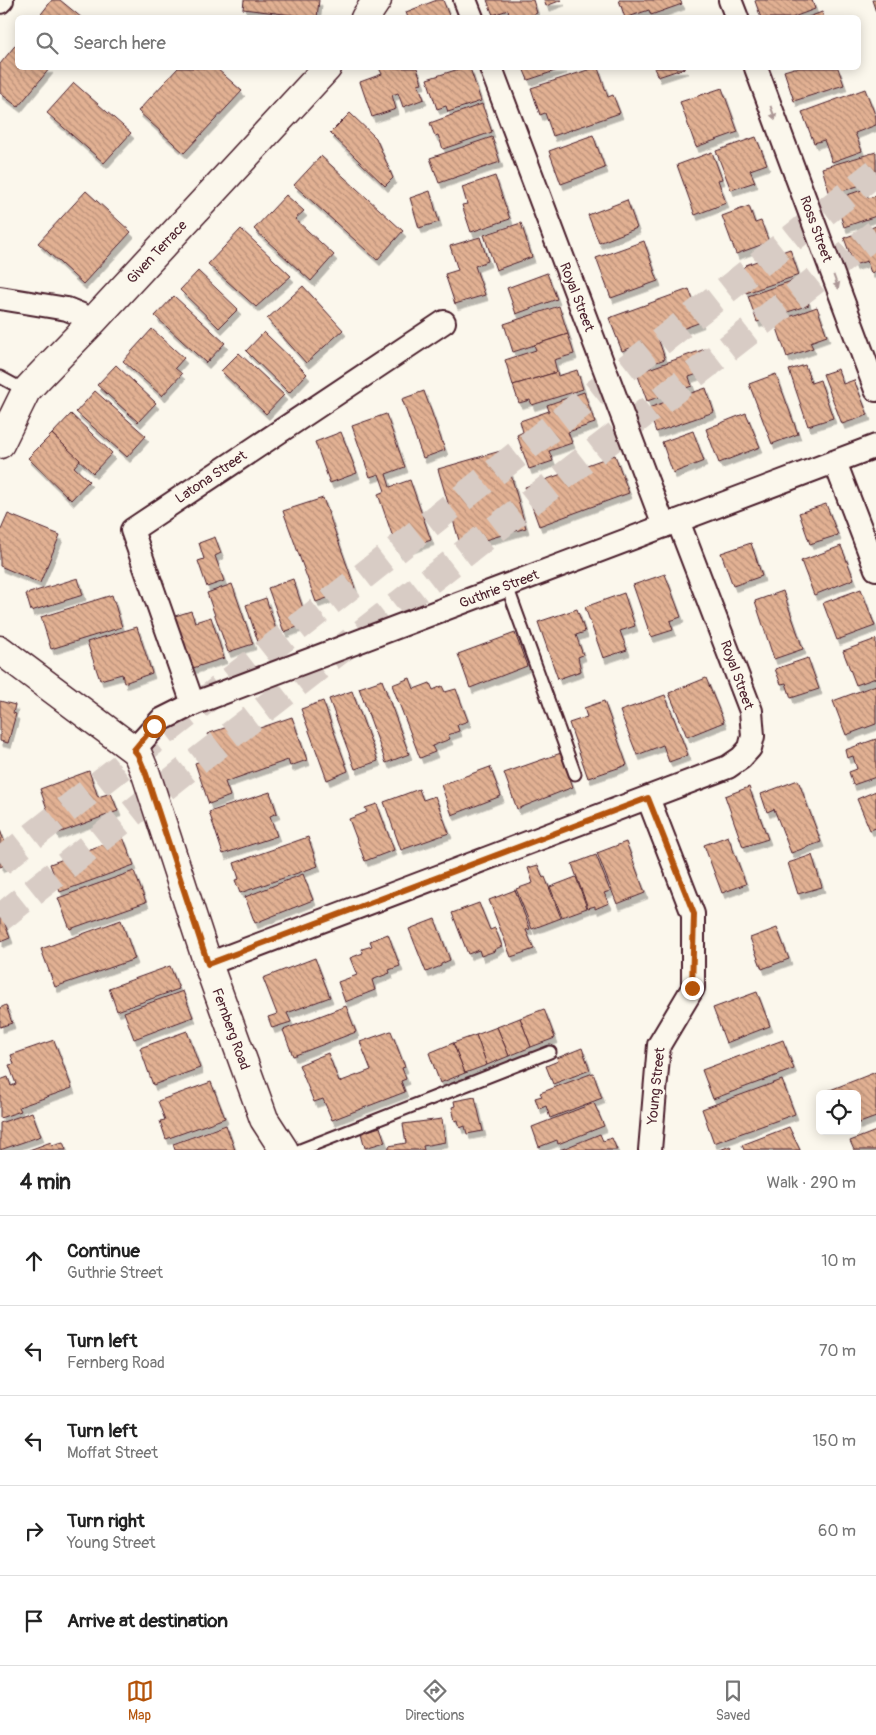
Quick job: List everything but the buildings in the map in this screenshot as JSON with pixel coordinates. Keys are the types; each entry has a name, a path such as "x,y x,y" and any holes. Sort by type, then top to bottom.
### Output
{"street":[{"path":"367,15 377,0"},
{"path":"465,0 471,15"},
{"path":"730,0 736,15"},
{"name":"Given Terrace","path":"0,444 26,391 325,70"},
{"name":"Royal Street","path":"492,70 671,523 751,711 753,730 750,748 741,758 728,767 648,798"},
{"name":"Ross Street","path":"757,70 876,390"},
{"path":"0,298 67,309 94,320"},
{"name":"Latona Street","path":"194,704 132,530 444,322"},
{"name":"Guthrie Street","path":"134,750 161,720 194,704 876,446"},
{"path":"835,462 876,569"},
{"name":"Fernberg Road","path":"0,650 134,750 138,755 146,774 208,964 264,1119 284,1150"},
{"path":"208,964 648,798"},
{"name":"Young Street","path":"648,798 694,914 692,988 659,1045 650,1150"}],"lane":[{"path":"0,377 26,391"},
{"path":"507,586 575,774"},
{"path":"300,1150 550,1052"}],"tunnel":[{"path":"0,862 876,172"},
{"path":"0,918 195,763 876,233"}],"route":[{"path":"154,726 134,750 146,774 208,964 648,798 694,914 692,988"}]}
